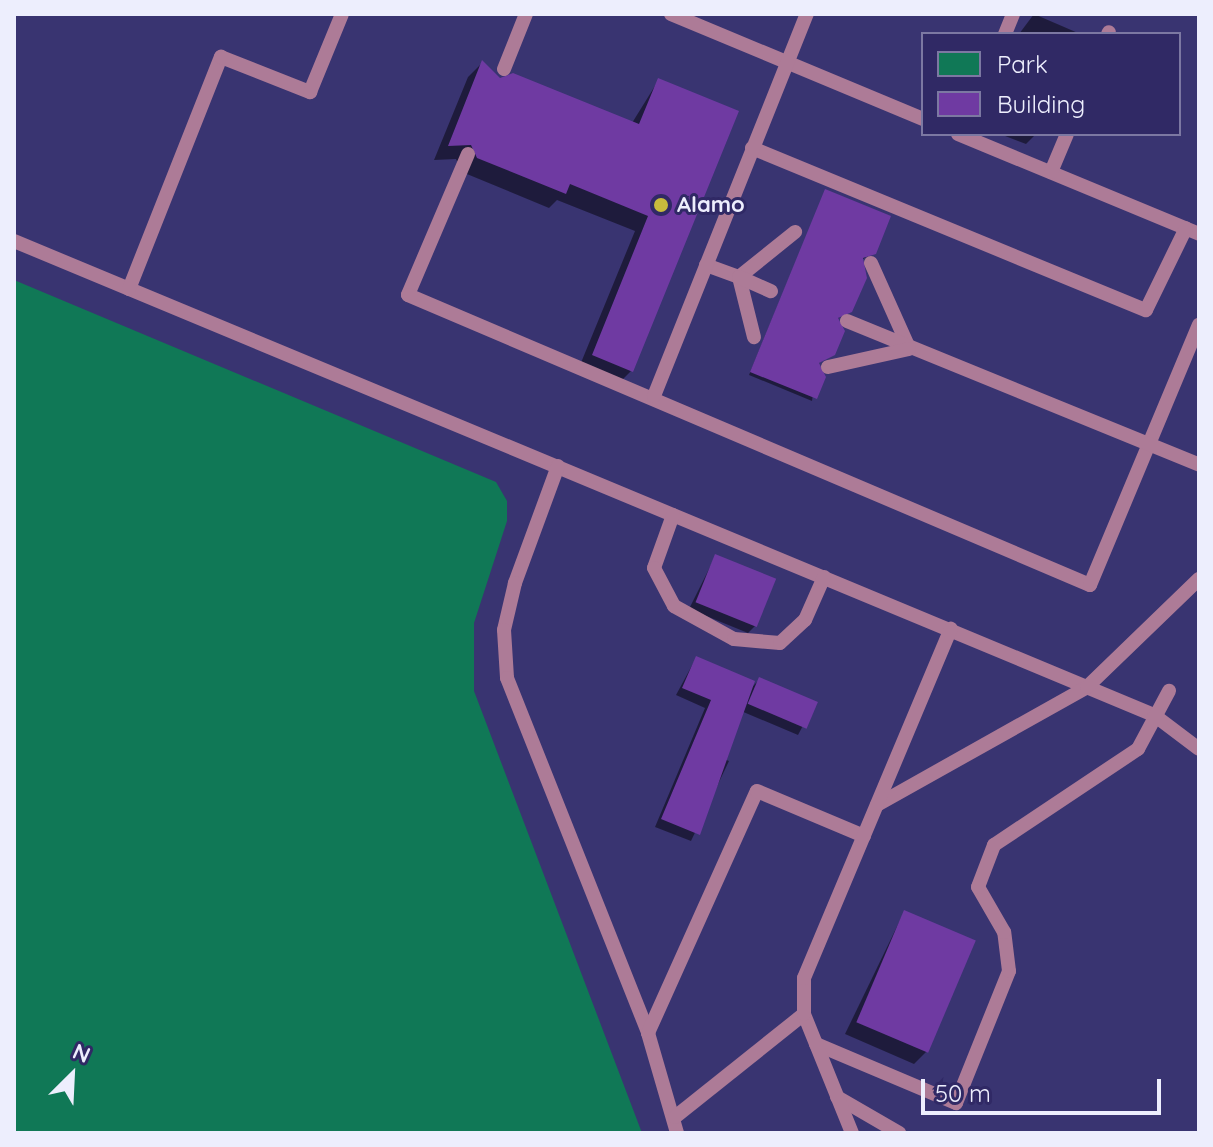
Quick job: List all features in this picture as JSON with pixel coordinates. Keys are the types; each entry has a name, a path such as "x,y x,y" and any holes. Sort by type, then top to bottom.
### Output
{"lane":[{"path":"129,289 221,57 310,92 342,14"},
{"path":"504,69 526,14"},
{"path":"671,14 921,118"},
{"path":"654,396 807,14"},
{"path":"752,148 1146,310 1192,231 964,136"},
{"path":"1051,172 1066,136"},
{"path":"468,154 408,295 654,396 1090,585 1199,325"},
{"path":"739,277 795,232"},
{"path":"14,241 1154,715 1199,749"},
{"path":"871,263 909,348"},
{"path":"706,265 771,291"},
{"path":"739,277 754,337"},
{"path":"847,321 1145,448 1199,465"},
{"path":"828,367 909,348"},
{"path":"558,466 515,583 504,630 507,678 648,1033 675,1117 677,1133"},
{"path":"673,515 654,568 674,606 734,639 780,643 805,620 824,577"},
{"path":"877,805 1087,687 1199,579"},
{"path":"852,1133 804,1014 804,978 951,629"},
{"path":"816,1044 956,1103 1009,971 1004,932 978,887 994,845 1138,749 1169,691"},
{"path":"648,1033 757,791 864,836"},
{"path":"675,1117 804,1014"},
{"path":"836,1097 899,1133"}],"green space":[{"path":"14,280 496,482 507,501 507,521 474,623 474,691 642,1133 14,1133"}],"building":[{"name":"Alamo","path":"482,60 500,78 513,73 639,124 658,78 739,111 633,372 592,355 648,216 570,184 566,194 477,158 471,145 448,146"},
{"path":"825,189 891,216 876,254 863,258 867,278 852,312 838,318 845,331 835,355 819,363 826,377 817,399 750,372"},
{"path":"715,554 776,579 757,627 696,602"},
{"path":"696,656 755,681 700,835 661,819 711,700 682,688"},
{"path":"759,677 818,702 807,729 748,704"},
{"path":"904,910 976,940 928,1053 856,1022"}],"place":[{"name":"Alamo","path":"661,205"}]}
